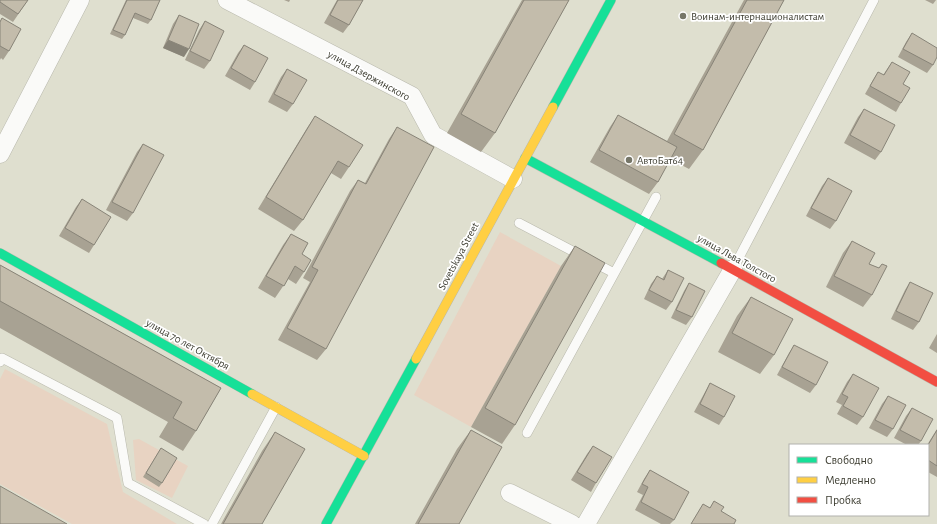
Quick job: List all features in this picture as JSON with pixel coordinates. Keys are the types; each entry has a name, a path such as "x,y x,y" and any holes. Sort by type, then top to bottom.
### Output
{"street":[{"path":"0,154 80,0"},
{"name":"улица Дзержинского","path":"227,0 412,96 433,136 513,180"},
{"name":"Sovetskaya Street","path":"326,524 611,0"},
{"name":"улица Льва Толстого","path":"525,158 733,269 937,382"},
{"name":"улица 70 лет Октября","path":"0,253 364,456"},
{"path":"586,524 733,269"},
{"path":"510,493 572,524"}],"lane":[{"path":"733,269 874,0"},
{"path":"527,433 656,197"},
{"path":"519,223 614,273"},
{"path":"0,362 2,358 117,418 128,483 204,524"},
{"path":"212,524 276,407"}],"shaded area":[{"path":"500,232 561,266 471,427 414,395"},
{"path":"5,369 107,424 123,492 177,524 72,524 0,484 0,379"},
{"path":"139,439 188,466 172,498 136,480 133,440"}],"building":[{"path":"0,0 28,0 18,14 0,2"},
{"path":"127,0 160,0 151,20 135,13 125,35 113,30"},
{"path":"338,0 363,0 349,25 330,15"},
{"path":"524,0 569,0 495,133 461,114"},
{"path":"747,0 784,0 703,150 674,134"},
{"path":"179,15 199,24 189,49 168,40"},
{"path":"2,18 21,29 9,51 0,46 0,22"},
{"path":"205,21 224,31 210,61 190,51"},
{"path":"912,33 937,48 937,57 933,65 903,49"},
{"path":"244,45 268,58 255,82 231,68"},
{"path":"892,62 910,72 903,84 910,88 901,103 870,86 878,72 884,75"},
{"path":"287,69 307,80 293,104 274,94"},
{"path":"864,109 895,125 881,152 850,135"},
{"name":"АвтоБат64","path":"618,115 677,147 658,182 599,150"},
{"path":"315,116 363,145 349,167 338,161 303,220 266,197"},
{"path":"397,127 434,147 326,349 287,328 318,270 312,267 358,180 366,184"},
{"path":"143,144 164,155 133,213 112,202"},
{"path":"828,178 852,191 836,221 811,208"},
{"path":"82,199 111,217 94,245 65,228"},
{"path":"291,234 308,243 302,254 311,260 304,272 295,266 284,286 266,276"},
{"path":"852,241 875,253 869,264 879,268 882,264 887,266 872,295 834,276"},
{"path":"575,246 605,263 515,425 485,408"},
{"path":"0,265 221,388 196,431 173,418 182,402 0,301"},
{"path":"668,270 684,278 672,302 649,290 657,276 664,280"},
{"path":"910,282 933,293 919,322 896,311"},
{"path":"689,283 705,291 692,317 676,310"},
{"path":"751,297 793,319 774,355 732,333"},
{"path":"794,345 828,362 816,385 782,367"},
{"path":"853,374 879,388 863,417 843,406 848,397 842,394"},
{"path":"710,383 735,396 724,417 700,404"},
{"path":"888,396 906,405 893,429 875,420"},
{"path":"912,408 933,419 921,441 900,430"},
{"path":"471,430 502,447 459,524 418,524"},
{"path":"937,430 937,466 929,461 929,444"},
{"path":"275,432 305,449 262,524 223,524"},
{"path":"593,446 612,457 596,483 577,472"},
{"path":"161,448 177,458 162,483 146,473"},
{"path":"650,470 689,492 674,520 641,502 648,487 642,484"},
{"path":"0,486 67,524 0,524"},
{"path":"714,501 724,507 721,511 736,520 734,524 691,524 703,504 710,508"}],"traffic: fast":[{"path":"553,107 611,0"},
{"path":"525,158 721,263"},
{"path":"0,253 252,394"},
{"path":"326,524 416,359"}],"traffic: slow":[{"path":"416,359 553,107"},
{"path":"252,394 364,456"}],"traffic: jam":[{"path":"721,263 937,382"}],"place":[{"name":"Воинам-интернационалистам","path":"683,16"},
{"name":"АвтоБат64","path":"629,160"}]}
